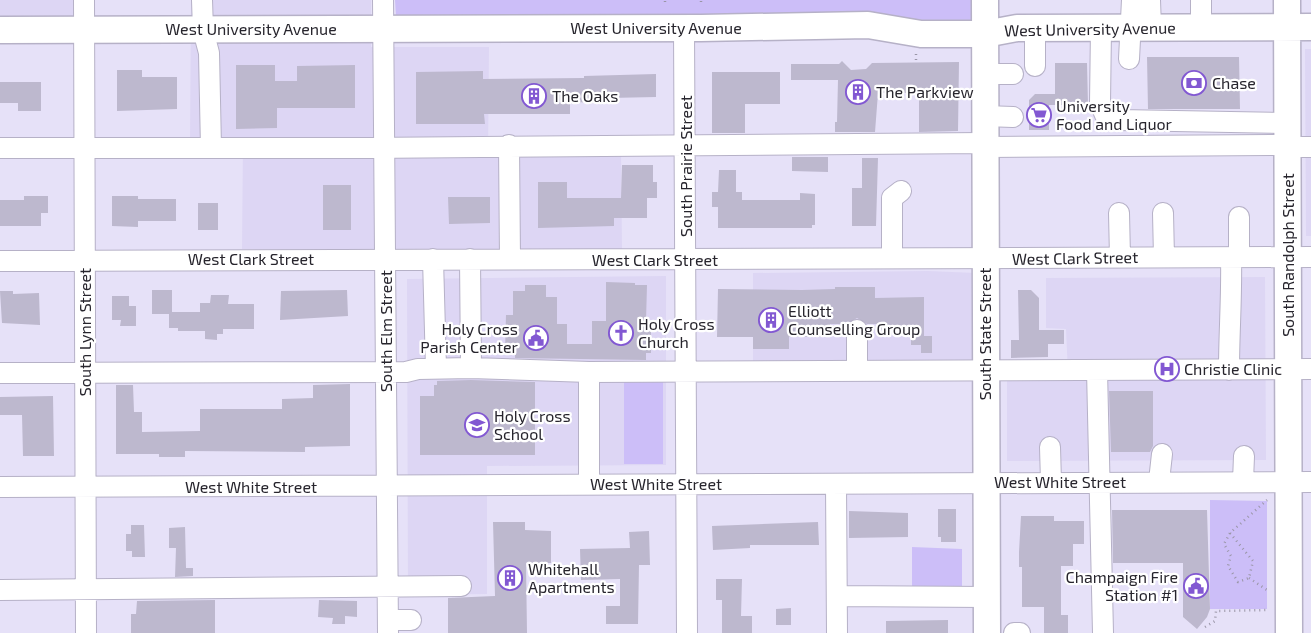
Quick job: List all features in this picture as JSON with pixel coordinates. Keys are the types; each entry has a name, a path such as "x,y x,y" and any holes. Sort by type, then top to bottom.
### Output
{"main road":[{"name":"South State Street","path":"985,0 987,633"},
{"name":"South Randolph Street","path":"1287,0 1299,27 1293,140 1300,257 1300,482 1290,633"},
{"name":"West University Avenue","path":"0,30 684,28 868,25 921,34 985,34 1017,28 1299,27"}],"street":[{"name":"South Lynn Street","path":"84,0 86,633"},
{"path":"202,0 203,30 209,53 211,148"},
{"name":"South Elm Street","path":"383,0 388,627"},
{"path":"1132,0 1141,28"},
{"path":"1129,59 1150,0"},
{"path":"1201,0 1201,27"},
{"name":"South Prairie Street","path":"684,28 687,145 684,371 687,633"},
{"path":"1035,28 1036,66"},
{"path":"1101,28 1100,103 1106,114 1119,120 1172,122 1293,140"},
{"path":"985,74 1013,74"},
{"path":"985,116 1012,117"},
{"path":"1129,120 1132,145"},
{"path":"1172,122 1192,145"},
{"path":"0,148 384,148 509,145 1192,145 1293,140"},
{"path":"509,145 510,259"},
{"path":"892,258 892,198 901,191"},
{"path":"1163,213 1164,257"},
{"path":"1119,214 1120,257"},
{"path":"1229,370 1229,330 1239,216"},
{"name":"West Clark Street","path":"0,261 1300,257"},
{"path":"433,259 436,368"},
{"path":"470,259 471,368"},
{"path":"857,330 857,371"},
{"path":"0,373 386,372 436,368 589,372 1300,369"},
{"path":"1097,370 1103,633"},
{"path":"589,372 590,484"},
{"path":"1050,447 1051,482"},
{"path":"1159,481 1162,454"},
{"path":"1243,481 1244,456"},
{"name":"West White Street","path":"0,487 1159,481 1300,482"},
{"path":"836,484 838,633"},
{"path":"0,590 461,586"},
{"path":"837,596 987,597"},
{"path":"388,627 411,620"},
{"path":"1014,633 1020,633"}],"path":[{"path":"916,50 916,62"},
{"path":"1249,578 1238,582 1228,566 1231,556 1224,544 1230,533 1267,500"},
{"path":"1230,533 1253,561 1249,578"},
{"path":"1249,578 1267,590"},
{"path":"1206,627 1215,621 1216,611 1268,610"}],"shaded area":[{"path":"0,0 76,0 76,21 0,21"},
{"path":"191,0 371,0 371,47 489,47 488,154 621,152 622,249 242,249 243,143 190,143"},
{"path":"395,0 971,0 971,25 922,23 861,14 396,16"},
{"path":"1305,49 1311,49 1311,236 1306,236"},
{"path":"928,271 976,273 978,377 753,377 753,273"},
{"name":"Holy Cross Church","path":"666,276 666,465 487,466 487,594 408,595 407,279"},
{"name":"Christie Clinic","path":"1265,277 1266,460 1007,461 1007,374 1068,374 1066,329 1046,328 1046,278"},
{"path":"624,378 663,378 663,464 624,464"},
{"path":"1210,500 1267,501 1267,609 1210,609"},
{"path":"912,547 962,549 962,591 912,590"}],"building":[{"name":"Chase","path":"1147,57 1239,57 1240,109 1148,109"},
{"path":"842,61 851,70 866,69 872,63 959,62 958,131 919,132 919,93 878,93 875,132 835,132 838,80 791,80 791,64 839,64"},
{"path":"1055,63 1087,63 1088,105 1049,105 1049,130 1029,130 1029,100 1035,94 1055,94"},
{"path":"236,65 275,65 275,81 297,81 297,66 355,65 355,108 277,108 277,128 236,129"},
{"path":"117,70 142,70 142,77 177,77 177,109 117,111"},
{"path":"483,71 483,79 584,78 584,76 656,74 656,97 609,98 609,103 570,102 570,114 484,114 485,124 416,124 416,72"},
{"path":"712,72 780,72 780,104 745,104 745,133 712,133"},
{"path":"0,82 41,82 41,111 18,111 18,103 0,103"},
{"path":"792,157 828,157 828,172 792,171"},
{"path":"862,158 878,158 876,226 852,226 852,188 862,188"},
{"path":"622,165 653,165 653,182 657,182 657,198 647,198 647,218 614,218 614,226 538,228 538,182 567,182 567,198 621,198"},
{"path":"719,170 736,170 736,192 742,192 742,200 800,200 800,193 815,194 815,225 812,225 812,228 718,228 718,207 712,207 712,192 718,192"},
{"path":"323,185 351,185 351,230 323,230"},
{"path":"24,196 48,196 48,213 41,213 41,226 0,226 0,200 24,200"},
{"path":"112,196 138,196 138,199 176,199 176,221 138,221 138,227 112,226"},
{"path":"448,197 490,197 490,223 449,224"},
{"path":"198,203 218,203 218,230 198,230"},
{"path":"606,282 647,285 646,321 651,321 651,353 646,353 646,360 515,358 515,352 505,352 506,315 513,315 513,291 525,291 525,285 546,285 546,297 557,297 557,324 567,324 567,344 592,344 592,321 606,321"},
{"path":"835,287 875,287 875,298 924,297 924,336 932,336 932,353 921,353 921,345 911,345 911,330 879,330 879,324 867,324 857,318 847,324 830,324 830,337 789,337 789,349 753,349 753,337 717,337 718,289 802,290 835,289"},
{"path":"152,290 172,290 172,312 200,312 200,303 210,303 211,295 229,295 228,304 254,304 254,329 223,329 223,334 217,334 217,340 205,339 205,331 178,331 178,328 169,328 169,314 152,314"},
{"path":"347,290 348,316 280,320 281,291"},
{"path":"1018,290 1031,290 1039,298 1039,330 1064,330 1064,344 1048,344 1048,357 1011,358 1011,340 1019,340"},
{"path":"0,291 13,291 13,294 39,293 40,325 2,323"},
{"path":"112,296 129,296 129,306 136,306 136,326 120,326 121,320 112,320"},
{"name":"Holy Cross School","path":"437,381 535,382 535,455 420,455 420,396 434,396 434,385 437,385"},
{"path":"350,384 350,446 305,447 305,452 185,451 185,457 159,457 159,454 116,454 116,385 133,385 134,412 142,412 142,432 200,431 200,409 282,409 282,399 313,398 313,385"},
{"path":"1109,391 1153,391 1153,446 1150,452 1111,452"},
{"path":"53,396 54,456 23,456 22,415 0,415 0,397"},
{"path":"938,509 956,509 956,542 941,542 941,537 938,537"},
{"name":"Champaign Fire Station #1","path":"1112,510 1207,510 1210,609 1207,617 1197,629 1183,617 1183,563 1113,563"},
{"path":"849,511 908,513 908,537 849,538"},
{"path":"1021,516 1054,516 1054,521 1084,521 1084,544 1073,544 1073,566 1061,566 1061,615 1068,615 1068,633 1044,633 1044,607 1022,607 1022,567 1019,567"},
{"path":"493,522 525,522 525,530 551,531 551,563 526,563 527,633 448,633 448,598 495,596"},
{"path":"818,522 819,545 750,545 750,548 713,550 712,526"},
{"path":"131,525 144,525 145,557 132,557 132,551 126,551 126,534 131,534"},
{"path":"185,527 186,568 193,568 193,576 175,577 176,548 169,548 169,528"},
{"path":"649,531 650,565 639,565 638,624 606,624 606,606 620,606 620,579 581,580 580,549 630,548 629,532"},
{"path":"716,579 742,579 741,616 752,616 752,633 722,633 722,600 716,600"},
{"path":"215,600 215,633 131,633 131,614 136,614 137,601"},
{"path":"319,600 357,601 357,617 345,616 345,624 332,624 333,618 318,617"},
{"path":"791,608 791,625 776,625 776,609"},
{"path":"948,620 948,633 886,633 886,621"}],"place":[{"name":"Chase","path":"1194,83"},
{"name":"The Parkview","path":"858,92"},
{"name":"The Oaks","path":"534,96"},
{"name":"University Food and Liquor","path":"1039,115"},
{"name":"Elliott Counselling Group","path":"771,320"},
{"name":"Holy Cross Church","path":"621,333"},
{"name":"Holy Cross Parish Center","path":"536,338"},
{"name":"Christie Clinic","path":"1167,369"},
{"name":"Holy Cross School","path":"477,425"},
{"name":"Whitehall Apartments","path":"510,578"},
{"name":"Champaign Fire Station #1","path":"1196,586"}]}
